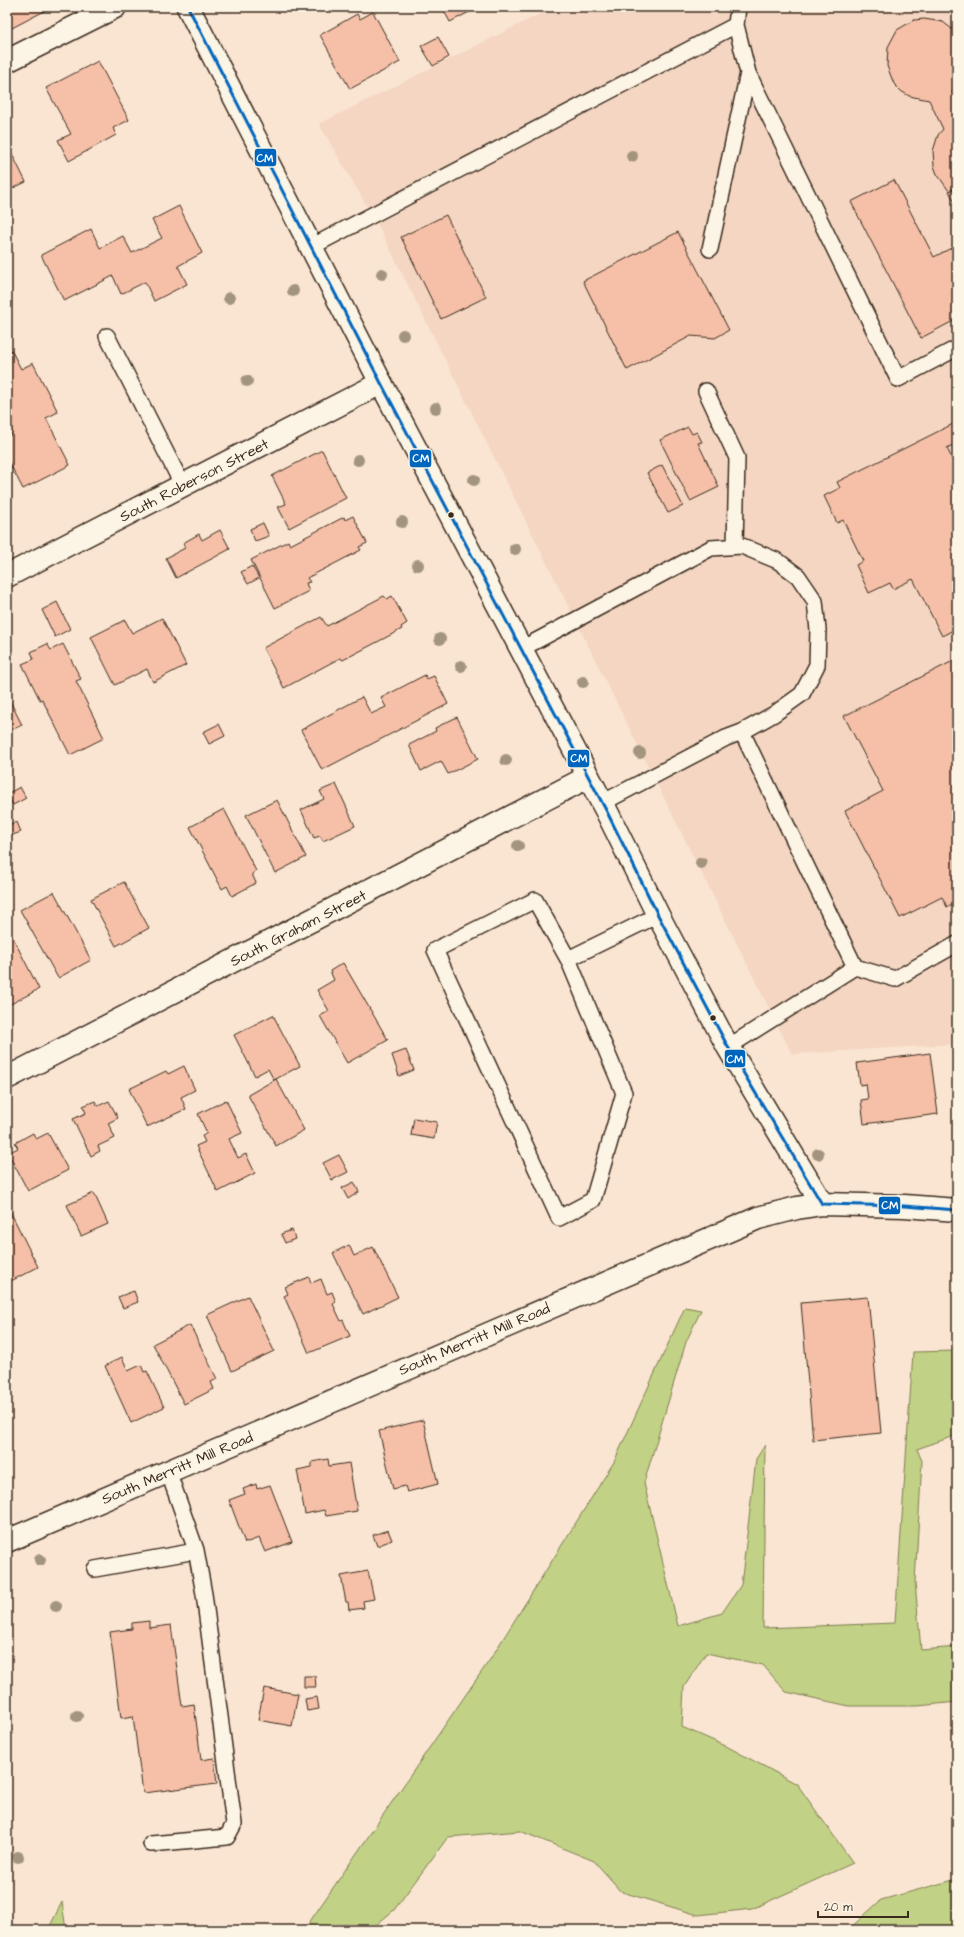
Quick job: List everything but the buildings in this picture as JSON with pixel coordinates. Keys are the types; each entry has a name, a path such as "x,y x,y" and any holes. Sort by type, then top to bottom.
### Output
{"street":[{"path":"7,61 115,7"},
{"path":"188,7 381,384 602,803 658,915 728,1046 822,1204"},
{"name":"South Roberson Street","path":"7,576 381,384"},
{"name":"South Graham Street","path":"7,1078 588,778"},
{"name":"South Merritt Mill Road","path":"7,1541 758,1218 797,1208 822,1204 904,1206 957,1210"}],"lane":[{"path":"738,7 736,25 748,73 898,379 957,348"},
{"path":"311,247 736,25"},
{"path":"710,249 748,73"},
{"path":"107,336 183,486"},
{"path":"706,391 737,458 735,546"},
{"path":"521,649 711,548 742,546 778,561 798,576 815,601 818,630 817,665 802,694 774,714 742,732 726,738 602,803"},
{"path":"742,732 855,967 895,979 957,944"},
{"path":"535,900 568,959 624,1093 593,1200 559,1218 435,950 535,900"},
{"path":"568,959 658,915"},
{"path":"728,1046 855,967"},
{"path":"151,1844 227,1838 234,1824 204,1594 196,1551 168,1471"},
{"path":"95,1569 196,1551"}],"shaded area":[{"path":"554,7 957,7 957,1044 792,1054 377,223 319,124"}],"green space":[{"path":"685,1307 701,1310 686,1342 644,1483 678,1626 722,1613 741,1585 756,1459 765,1445 763,1628 895,1623 913,1352 957,1351 957,1435 917,1449 922,1461 915,1582 921,1650 957,1647 957,1702 918,1706 849,1706 786,1692 763,1665 706,1653 684,1687 682,1727 728,1747 797,1784 853,1863 752,1909 698,1915 622,1892 594,1861 520,1831 448,1837 394,1910 370,1930 304,1930 491,1658 614,1462"},
{"path":"957,1879 957,1930 848,1930 881,1900"},
{"path":"62,1902 66,1930 48,1930"}],"transit line":[{"name":"CM","path":"188,7 381,383 607,812 658,915 728,1047 822,1204"},
{"name":"CM","path":"822,1204 904,1206 957,1210"}]}
